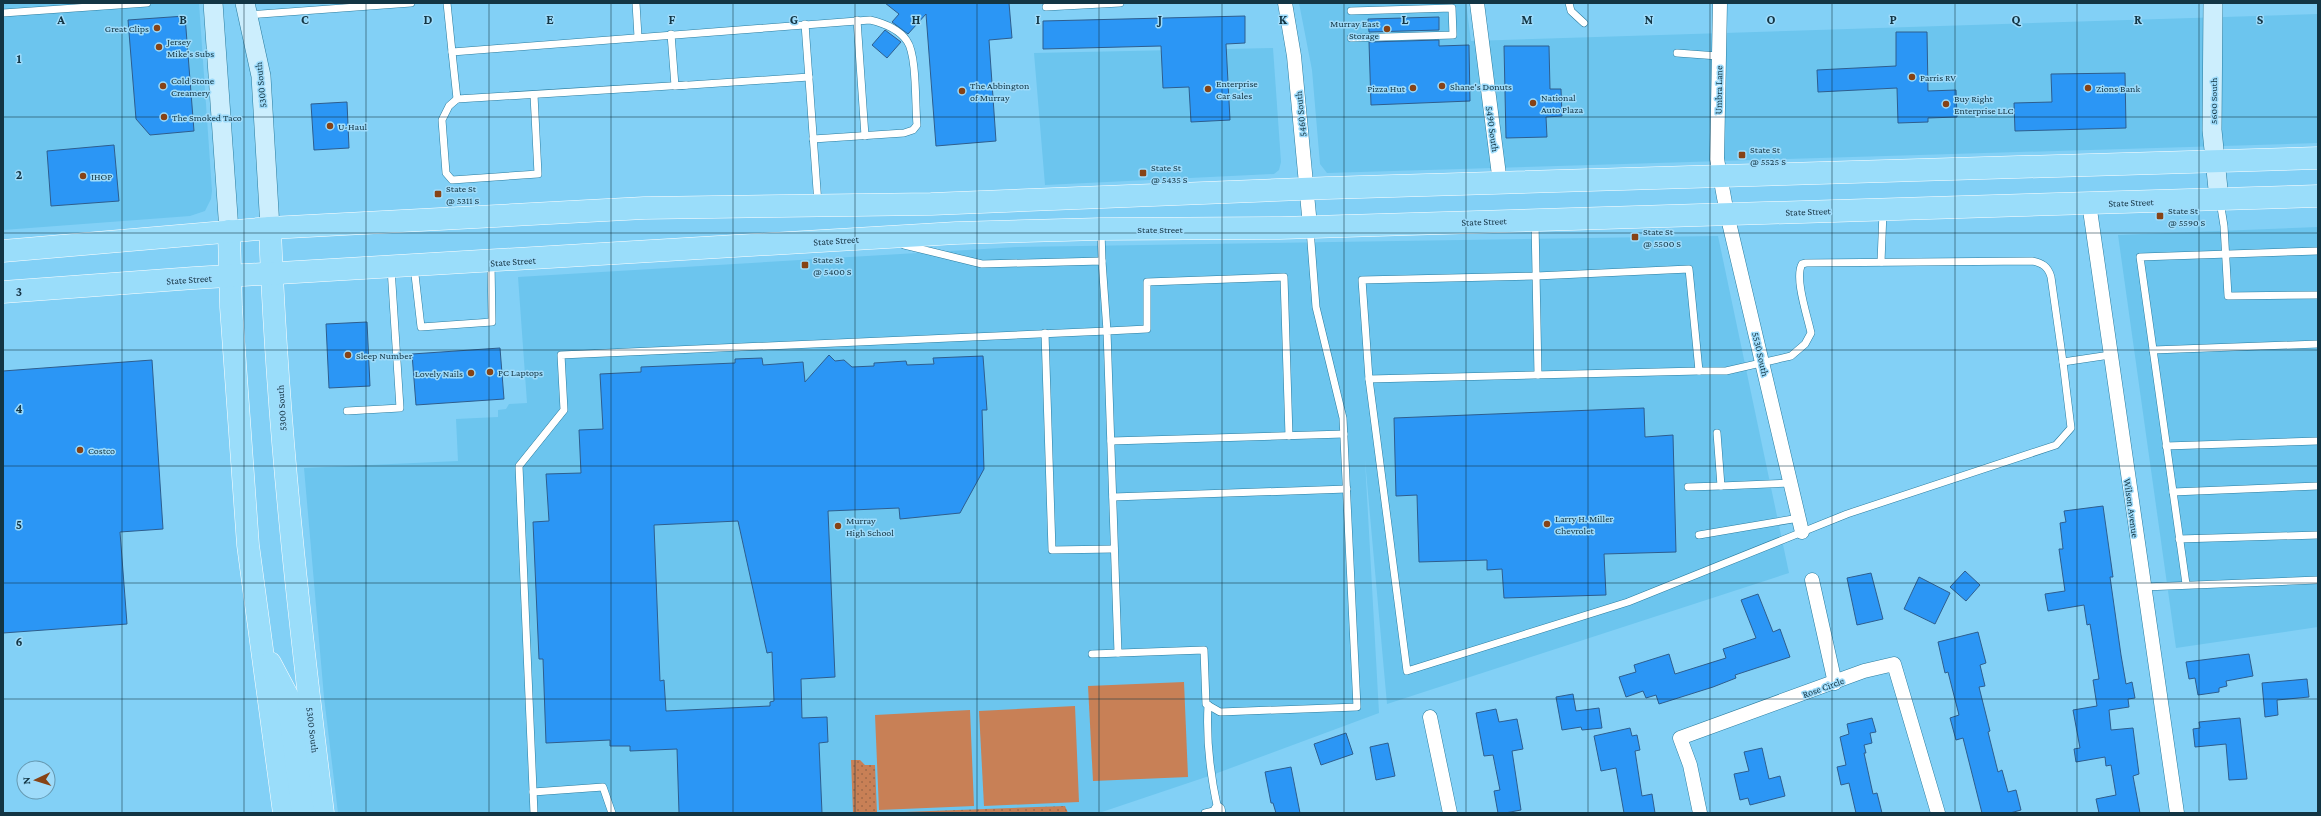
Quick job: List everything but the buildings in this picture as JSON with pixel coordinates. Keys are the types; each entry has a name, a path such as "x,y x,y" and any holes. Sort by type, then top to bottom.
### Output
{"main road":[{"path":"213,3 229,231 230,276 248,545 263,647 284,813"},
{"name":"5600 South","path":"2213,3 2212,130 2219,199"},
{"name":"5300 South","path":"247,9 261,76 272,274 288,499 323,813"},
{"path":"3,251 270,228 644,208 931,204 1306,189 2318,158"},
{"name":"State Street","path":"3,292 230,276 491,262 874,237 1101,229 1310,226 1534,220 2318,196"},
{"path":"263,647 288,698 303,813"}],"street":[{"name":"5460 South","path":"1285,3 1294,56 1310,226"},
{"name":"5490 South","path":"1477,3 1500,183"},
{"name":"Umbra Lane","path":"1720,3 1717,159 1720,176"},
{"name":"5530 South","path":"1720,176 1802,532"},
{"name":"Wilson Avenue","path":"2089,203 2177,813"},
{"path":"1812,580 1835,683"},
{"name":"Rose Circle","path":"1700,813 1690,765 1680,738 1835,683 1864,671 1894,664 1938,813"},
{"path":"1430,717 1450,813"}],"lane":[{"path":"3,13 113,4 147,3"},
{"path":"299,3 300,11"},
{"path":"247,9 300,11 411,3"},
{"path":"448,3 457,99"},
{"path":"636,3 638,37"},
{"path":"1046,7 1120,3"},
{"path":"1569,3 1571,11 1584,23"},
{"path":"1351,11 1452,8 1453,35 1351,38"},
{"path":"452,52 857,20 870,20 895,29 907,40 912,59 916,124 913,130 904,133 813,139"},
{"path":"857,20 865,136"},
{"path":"805,24 818,206"},
{"path":"671,34 675,86"},
{"path":"1677,53 1718,56"},
{"path":"534,95 538,174 452,180 446,173 442,120 449,106 457,99 809,77"},
{"path":"2219,199 2224,226 2228,296 2318,295"},
{"path":"1881,262 1883,209"},
{"path":"1534,220 1538,375"},
{"path":"1208,705 1220,712 1357,707 1343,418 1316,307 1310,226"},
{"path":"1101,229 1107,331 1118,653"},
{"path":"874,237 982,264 1102,261"},
{"path":"2186,584 2140,257 2318,251"},
{"path":"1369,379 1726,371 1791,356 1805,344 1811,333 1799,279 1799,269 1802,264 2032,261 2042,263 2049,270 2051,277 2071,428 2056,445 1929,485 1847,514 1628,602 1408,671 1369,379 1362,280 1536,276 1689,269 1699,371"},
{"path":"414,266 421,327 492,322 491,262"},
{"path":"347,412 400,408 391,267"},
{"path":"534,813 519,466 564,410 561,355 1147,329 1147,282 1284,278 1289,436"},
{"path":"1045,333 1052,550 1114,549"},
{"path":"2153,350 2318,344"},
{"path":"2063,362 2110,355"},
{"path":"1717,433 1720,486"},
{"path":"1111,441 1344,434"},
{"path":"2166,446 2318,441"},
{"path":"1688,487 1791,482"},
{"path":"2173,492 2318,486"},
{"path":"1113,497 1347,489"},
{"path":"1699,534 1799,518"},
{"path":"2179,539 2318,535"},
{"path":"2144,587 2186,584 2318,580"},
{"path":"1092,654 1204,650 1206,704 1208,705 1207,744 1214,812"},
{"path":"533,792 603,787 612,813"}],"shaded area":[{"path":"3,3 199,3 212,191 211,199 205,211 190,216 3,230"},
{"path":"1299,3 1466,3 1471,41 2318,14 2318,143 1327,173 1320,164 1312,70"},
{"path":"1273,48 1281,162 1279,170 1274,174 1045,185 1034,53"},
{"path":"2318,227 2318,627 2176,648 2118,235"},
{"name":"Murray High School","path":"1718,236 1789,573 1387,704 1365,460 1379,713 1212,775 1099,813 338,813 324,697 304,468 458,461 456,419 498,417 498,410 506,409 509,404 527,403 518,277 1017,247"},
{"path":"1184,682 1188,777 1093,781 1088,686"},
{"path":"1075,706 1079,802 984,806 979,711"},
{"path":"970,710 974,806 879,810 875,715"},
{"path":"851,760 860,760 865,765 875,765 877,813 853,813"},
{"path":"1065,806 1068,813 877,813"}],"place":[{"name":"Great Clips","path":"157,28"},
{"name":"Murray East Storage","path":"1387,29"},
{"name":"Jersey Mike's Subs","path":"159,47"},
{"name":"Parris RV","path":"1912,77"},
{"name":"Cold Stone Creamery","path":"163,86"},
{"name":"Shane's Donuts","path":"1442,86"},
{"name":"Pizza Hut","path":"1413,88"},
{"name":"Zions Bank","path":"2088,88"},
{"name":"Enterprise Car Sales","path":"1208,89"},
{"name":"The Abbington of Murray","path":"962,91"},
{"name":"National Auto Plaza","path":"1533,103"},
{"name":"Buy Right Enterprise LLC","path":"1946,104"},
{"name":"The Smoked Taco","path":"164,117"},
{"name":"U-Haul","path":"330,126"},
{"name":"State St @ 5525 S","path":"1742,155"},
{"name":"State St @ 5435 S","path":"1143,173"},
{"name":"IHOP","path":"83,176"},
{"name":"State St @ 5311 S","path":"438,194"},
{"name":"State St @ 5590 S","path":"2160,216"},
{"name":"State St @ 5500 S","path":"1635,237"},
{"name":"State St @ 5400 S","path":"805,265"},
{"name":"Sleep Number","path":"348,355"},
{"name":"PC Laptops","path":"490,372"},
{"name":"Lovely Nails","path":"471,373"},
{"name":"Costco","path":"80,450"},
{"name":"Larry H. Miller Chevrolet","path":"1547,524"},
{"name":"Murray High School","path":"838,526"}]}
